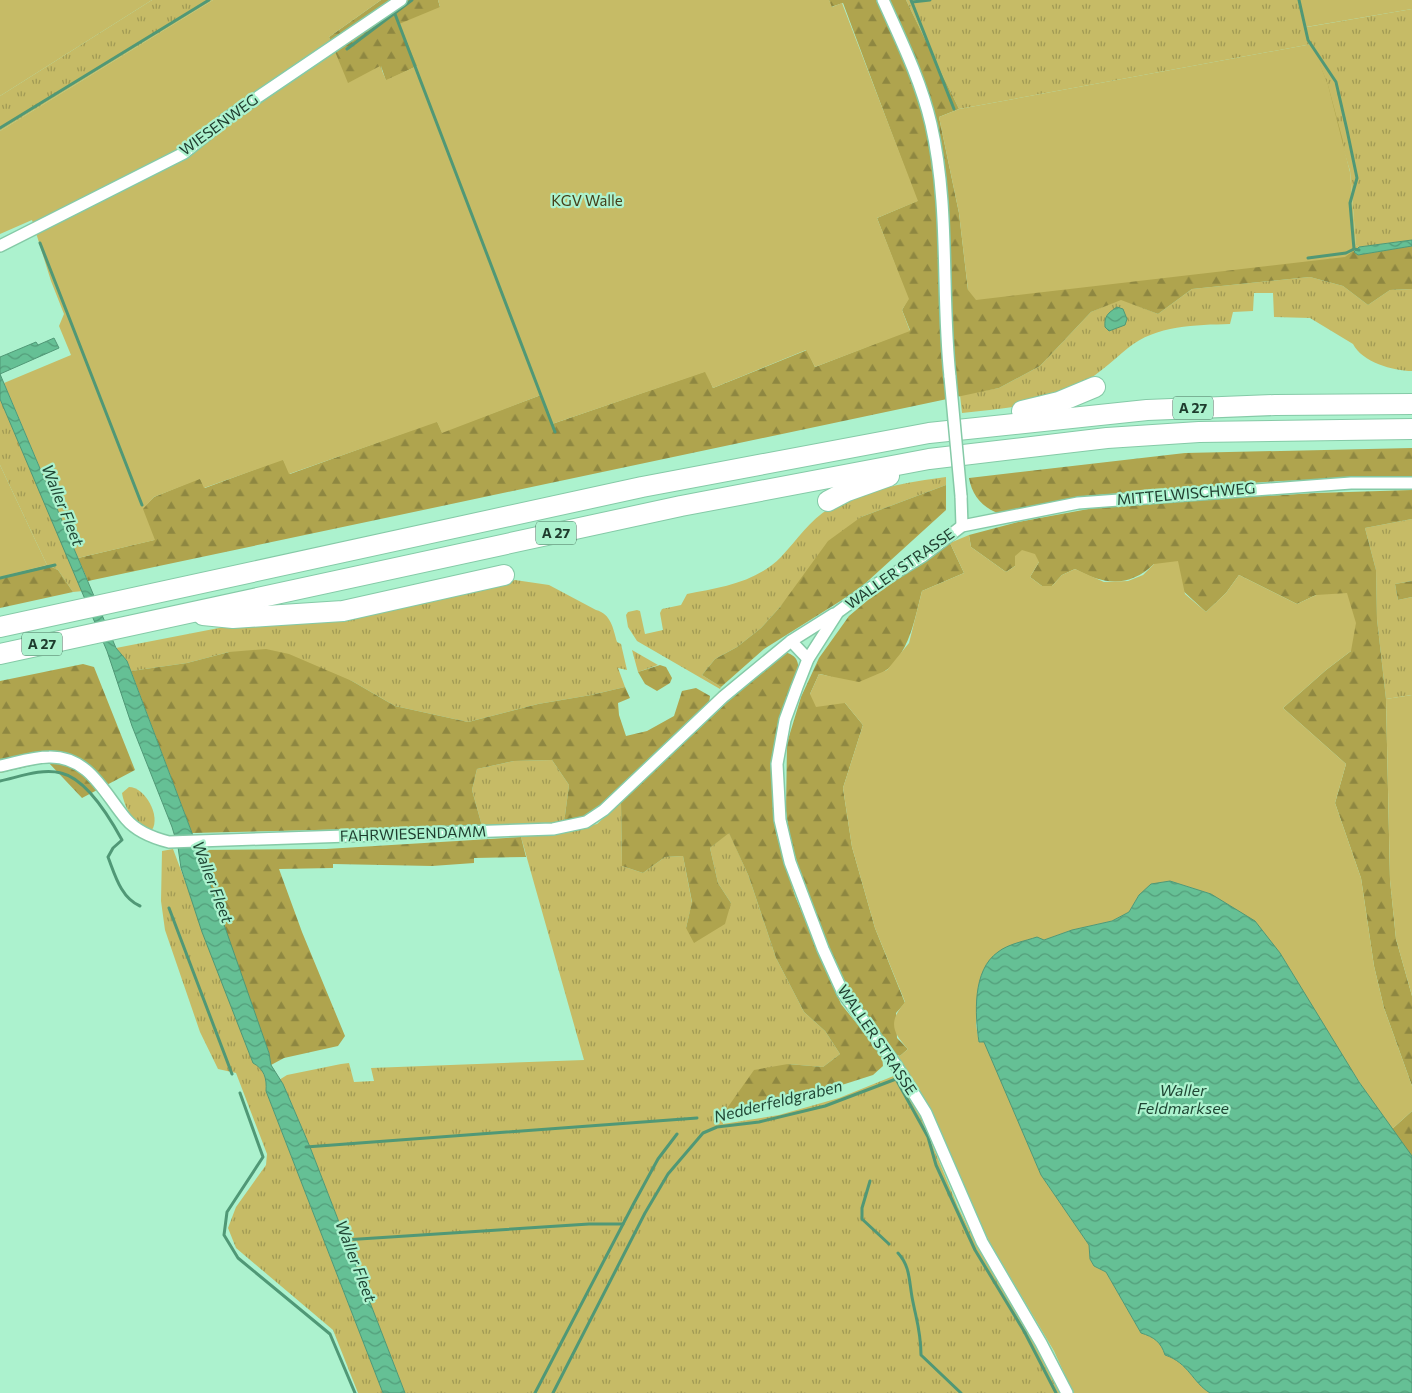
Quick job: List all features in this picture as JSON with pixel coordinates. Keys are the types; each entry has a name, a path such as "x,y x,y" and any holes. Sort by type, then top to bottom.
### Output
{"highway":[{"path":"975,428 1013,413 1059,402 1096,387"},
{"name":"A 27","path":"0,627 642,487 929,433 1147,410 1275,405 1412,404"},
{"name":"A 27","path":"0,654 84,634 681,506 929,459 1116,438 1199,432 1412,429"},
{"path":"828,501 847,491 929,459"},
{"path":"184,614 233,618 343,611 504,575"}],"street":[{"name":"WIESENWEG","path":"0,246 184,153 227,118 401,0"},
{"name":"WALLER STRASSE","path":"883,0 920,86 936,149 942,215 946,338 961,496 962,526 923,556 872,587 838,612 808,659 785,720 778,764 780,820 790,862 835,978 896,1065 926,1113 982,1242 1041,1343 1067,1393"},
{"name":"MITTELWISCHWEG","path":"962,526 1078,503 1341,484 1412,484"},
{"name":"FAHRWIESENDAMM","path":"0,766 50,757 74,761 91,773 111,796 126,819 154,839 169,842 553,829 586,822 611,803 723,697 791,642 838,612"},
{"path":"791,642 808,659"}],"green space":[{"path":"0,0 152,0 0,96"},
{"path":"152,0 213,0 0,131 0,96"},
{"name":"KGV Walle","path":"213,0 381,0 329,37 348,83 380,66 386,80 417,66 399,24 440,7 438,0 829,0 832,7 842,3 918,201 877,218 909,299 902,310 910,331 815,367 806,350 713,388 705,372 552,424 541,395 442,433 437,422 289,474 283,460 204,488 200,479 154,497 143,509 155,540 78,558 4,383 71,355 59,326 64,314 51,281 32,220 0,234 0,131"},
{"path":"381,0 438,0 440,7 417,66 386,81 381,66 441,416 329,37"},
{"path":"829,0 906,0 959,109 939,117 959,213 968,290 1320,65 1328,85 1343,141 1348,246 1358,255 1412,246 1412,289 1390,290 1368,305 1343,286 1310,277 1192,289 1158,314 1121,300 1091,312 1040,366 999,388 88,581 78,558 154,540 142,509 154,497 200,478 205,488 283,459 290,474 437,421 442,432 541,395 552,424 706,371 713,388 807,350 815,367 910,330 902,310 908,299 877,218 917,201 843,3 831,7"},
{"path":"906,0 1298,0 1307,27 1412,9 1412,240 1359,247 1356,245 1350,171 1312,44 959,109"},
{"path":"1298,0 1412,0 1412,9 1306,27"},
{"path":"1312,44 1328,85 1350,172 1356,245 1359,247 1345,257 976,300 968,290 959,213 939,117 959,109"},
{"path":"1310,277 1343,286 1368,305 1390,290 1412,289 1412,371 1387,367 1363,356 1353,344 1310,318 1274,317 1273,293 1254,293 1253,311 1233,312 1230,324 1177,328 1139,340 1088,380 1060,395 1019,406 962,413 960,395 999,388 1040,366 1091,312 1121,299 1158,314 1192,289"},
{"path":"0,399 83,591 73,592 58,570 47,565 0,465"},
{"path":"1412,448 1412,478 1279,481 1084,496 1000,514 979,501 969,478 1185,453"},
{"path":"0,465 47,565 0,577"},
{"path":"946,477 946,485 861,517 761,628 737,647 715,659 702,675 721,687 720,689 637,641 628,627 626,615 628,612 637,610 640,611 645,634 663,630 660,613 662,609 681,605 687,594 737,583 771,566 817,517 832,507 859,495 888,487"},
{"path":"946,485 946,510 858,590 764,649 721,687 702,675 715,659 737,647 761,628 780,607 828,541 861,517"},
{"path":"1412,490 1412,519 1365,528 1376,570 1377,619 1386,699 1390,880 1396,939 1412,996 1412,1086 1384,1008 1374,966 1361,878 1335,803 1346,764 1283,708 1351,651 1316,595 1297,604 1239,575 1226,593 1206,612 1154,564 1145,572 1135,577 1116,581 1106,581 1075,569 1062,575 1052,586 1042,586 1030,577 1039,562 1015,566 1006,572 971,547 969,535 1018,522 1110,505 1316,493"},
{"path":"1412,519 1412,581 1395,584 1398,600 1412,597 1412,695 1386,699 1377,619 1376,570 1365,528"},
{"path":"969,535 971,547 1006,572 1015,566 1015,556 1022,550 1035,554 1039,562 1030,577 1042,586 1052,586 1062,575 1075,569 1104,582 1128,581 1143,575 1154,564 1178,561 1185,594 1206,612 1226,593 1239,575 1297,604 1316,595 1347,593 1356,623 1351,651 1283,708 1346,764 1335,803 1361,878 1374,966 1384,1008 1412,1086 1412,1111 1391,1130 1331,1039 1280,953 1211,894 1170,881 1151,885 1139,895 1129,912 1112,921 1072,930 1044,940 978,998 976,1025 979,1042 984,1041 1041,1175 1089,1245 1090,1259 1094,1266 1106,1272 1141,1333 1150,1336 1156,1341 1165,1355 1180,1363 1210,1393 1073,1393 1054,1351 990,1243 967,1196 933,1113 894,1054 900,1056 908,1049 898,1037 894,1026 896,1015 905,1002 875,928 852,847 843,788 863,725 845,703 816,707 810,694 819,674 859,682 887,670 909,643 922,591 964,573 950,543"},
{"path":"950,543 964,573 922,591 915,620 905,647 888,669 876,677 861,682 846,681 819,674 810,694 845,703 863,725 843,788 852,847 875,928 905,1003 896,1013 897,1038 908,1049 900,1056 894,1054 856,1001 837,968 802,878 790,839 786,811 787,743 801,697 819,658 849,616 880,590"},
{"path":"47,565 58,570 73,592 0,608 0,577"},
{"path":"515,580 549,585 605,615 611,622 617,642 621,644 627,670 618,668 625,687 538,704 468,722 395,706 352,681 229,652 187,663 131,671 127,661 116,648 229,626 380,610"},
{"path":"1412,581 1412,597 1398,600 1395,584"},
{"path":"266,649 289,654 352,681 395,706 468,722 538,704 625,687 630,698 618,703 619,715 626,736 647,731 674,716 682,691 696,688 710,696 709,704 593,814 564,823 569,785 552,760 514,761 477,769 472,790 482,826 192,833 131,671 187,663 229,652"},
{"path":"632,650 658,665 638,672"},
{"path":"785,652 796,659 799,672 774,765 773,796 776,833 795,896 841,1004 882,1055 883,1066 873,1075 795,1100 723,1114 754,1070 788,1064 823,1067 840,1054 825,1031 804,1012 776,958 749,877 729,833 710,848 718,883 731,903 725,924 694,943 686,928 692,902 683,856 665,857 643,873 622,866 621,802 767,665"},
{"path":"83,664 94,667 135,770 82,798 48,762 0,773 0,681"},
{"path":"660,665 666,667 672,678 670,683 657,691 645,684 638,672"},
{"path":"1412,695 1412,996 1396,939 1390,880 1386,699"},
{"path":"552,760 569,785 564,823 482,826 472,790 477,769 514,761"},
{"path":"129,787 141,792 150,803 154,817 152,830 141,826 128,811 122,793"},
{"path":"621,802 622,866 643,873 665,857 683,856 692,903 686,928 731,903 718,883 710,848 729,832 749,877 776,958 804,1012 825,1031 840,1054 823,1067 788,1064 723,1114 723,1124 779,1115 839,1098 896,1075 921,1118 958,1207 978,1248 1023,1323 1060,1393 405,1393 310,1147 283,1084 279,1080 287,1075 349,1063 354,1082 374,1081 371,1068 584,1060 521,837 565,831 597,824"},
{"path":"521,837 526,857 474,858 474,863 432,866 333,864 333,868 279,869 302,932 345,1036 338,1046 284,1058 271,1065 269,1053 196,850 326,849"},
{"path":"173,849 253,1062 264,1074 266,1091 383,1393 358,1393 333,1330 236,1248 228,1228 236,1207 266,1165 267,1154 236,1073 218,1069 200,1032 165,930 161,901 162,851"},
{"path":"1412,1111 1412,1156 1391,1130"}],"water":[{"path":"1412,240 1412,246 1358,255 1354,252 1359,247"},
{"path":"1117,307 1123,309 1127,319 1125,325 1109,331 1105,327 1106,317"},
{"path":"54,338 59,348 0,374 0,357 36,342 38,345"},
{"path":"0,374 116,648 127,661 192,833 269,1053 271,1065 283,1084 310,1147 405,1393 383,1393 266,1091 264,1074 253,1063 202,932 181,868 178,847 172,827 132,726 107,651 0,399"},
{"name":"Waller Feldmarksee","path":"1170,881 1211,894 1255,921 1280,953 1359,1082 1412,1156 1412,1393 1210,1393 1180,1363 1165,1355 1156,1341 1150,1336 1141,1333 1106,1272 1094,1266 1090,1259 1089,1245 1041,1175 984,1042 979,1042 976,1006 977,994 984,970 990,960 1002,949 1037,937 1044,940 1072,930 1112,921 1129,912 1139,895 1151,884"}],"waterway":[{"path":"0,128 209,0"},
{"path":"347,49 412,0"},
{"path":"911,0 954,109"},
{"path":"912,2 930,0"},
{"path":"1299,0 1308,40 1336,82 1357,178 1350,203 1354,249 1359,250"},
{"path":"395,14 555,432"},
{"path":"40,243 142,505"},
{"path":"1308,258 1346,253 1354,249"},
{"path":"0,578 55,565"},
{"path":"0,781 30,774 54,772 71,777 89,791 97,800 122,840 113,848 108,857 116,878 128,898 140,906"},
{"path":"169,908 232,1074"},
{"name":"Nedderfeldgraben","path":"553,1393 645,1213 668,1174 703,1133 717,1127 759,1122 825,1106 896,1079 928,1137 936,1165 975,1250 1024,1331 1056,1393"},
{"path":"240,1093 263,1157 227,1212 224,1235 238,1258 330,1334 355,1393"},
{"path":"306,1147 697,1118"},
{"path":"535,1393 658,1159 677,1134"},
{"path":"870,1181 862,1208 862,1219 889,1244"},
{"name":"Waller Fleet","path":"344,1240 589,1224 623,1224"},
{"path":"898,1253 905,1263 908,1274 919,1332 921,1355 961,1393"}]}
